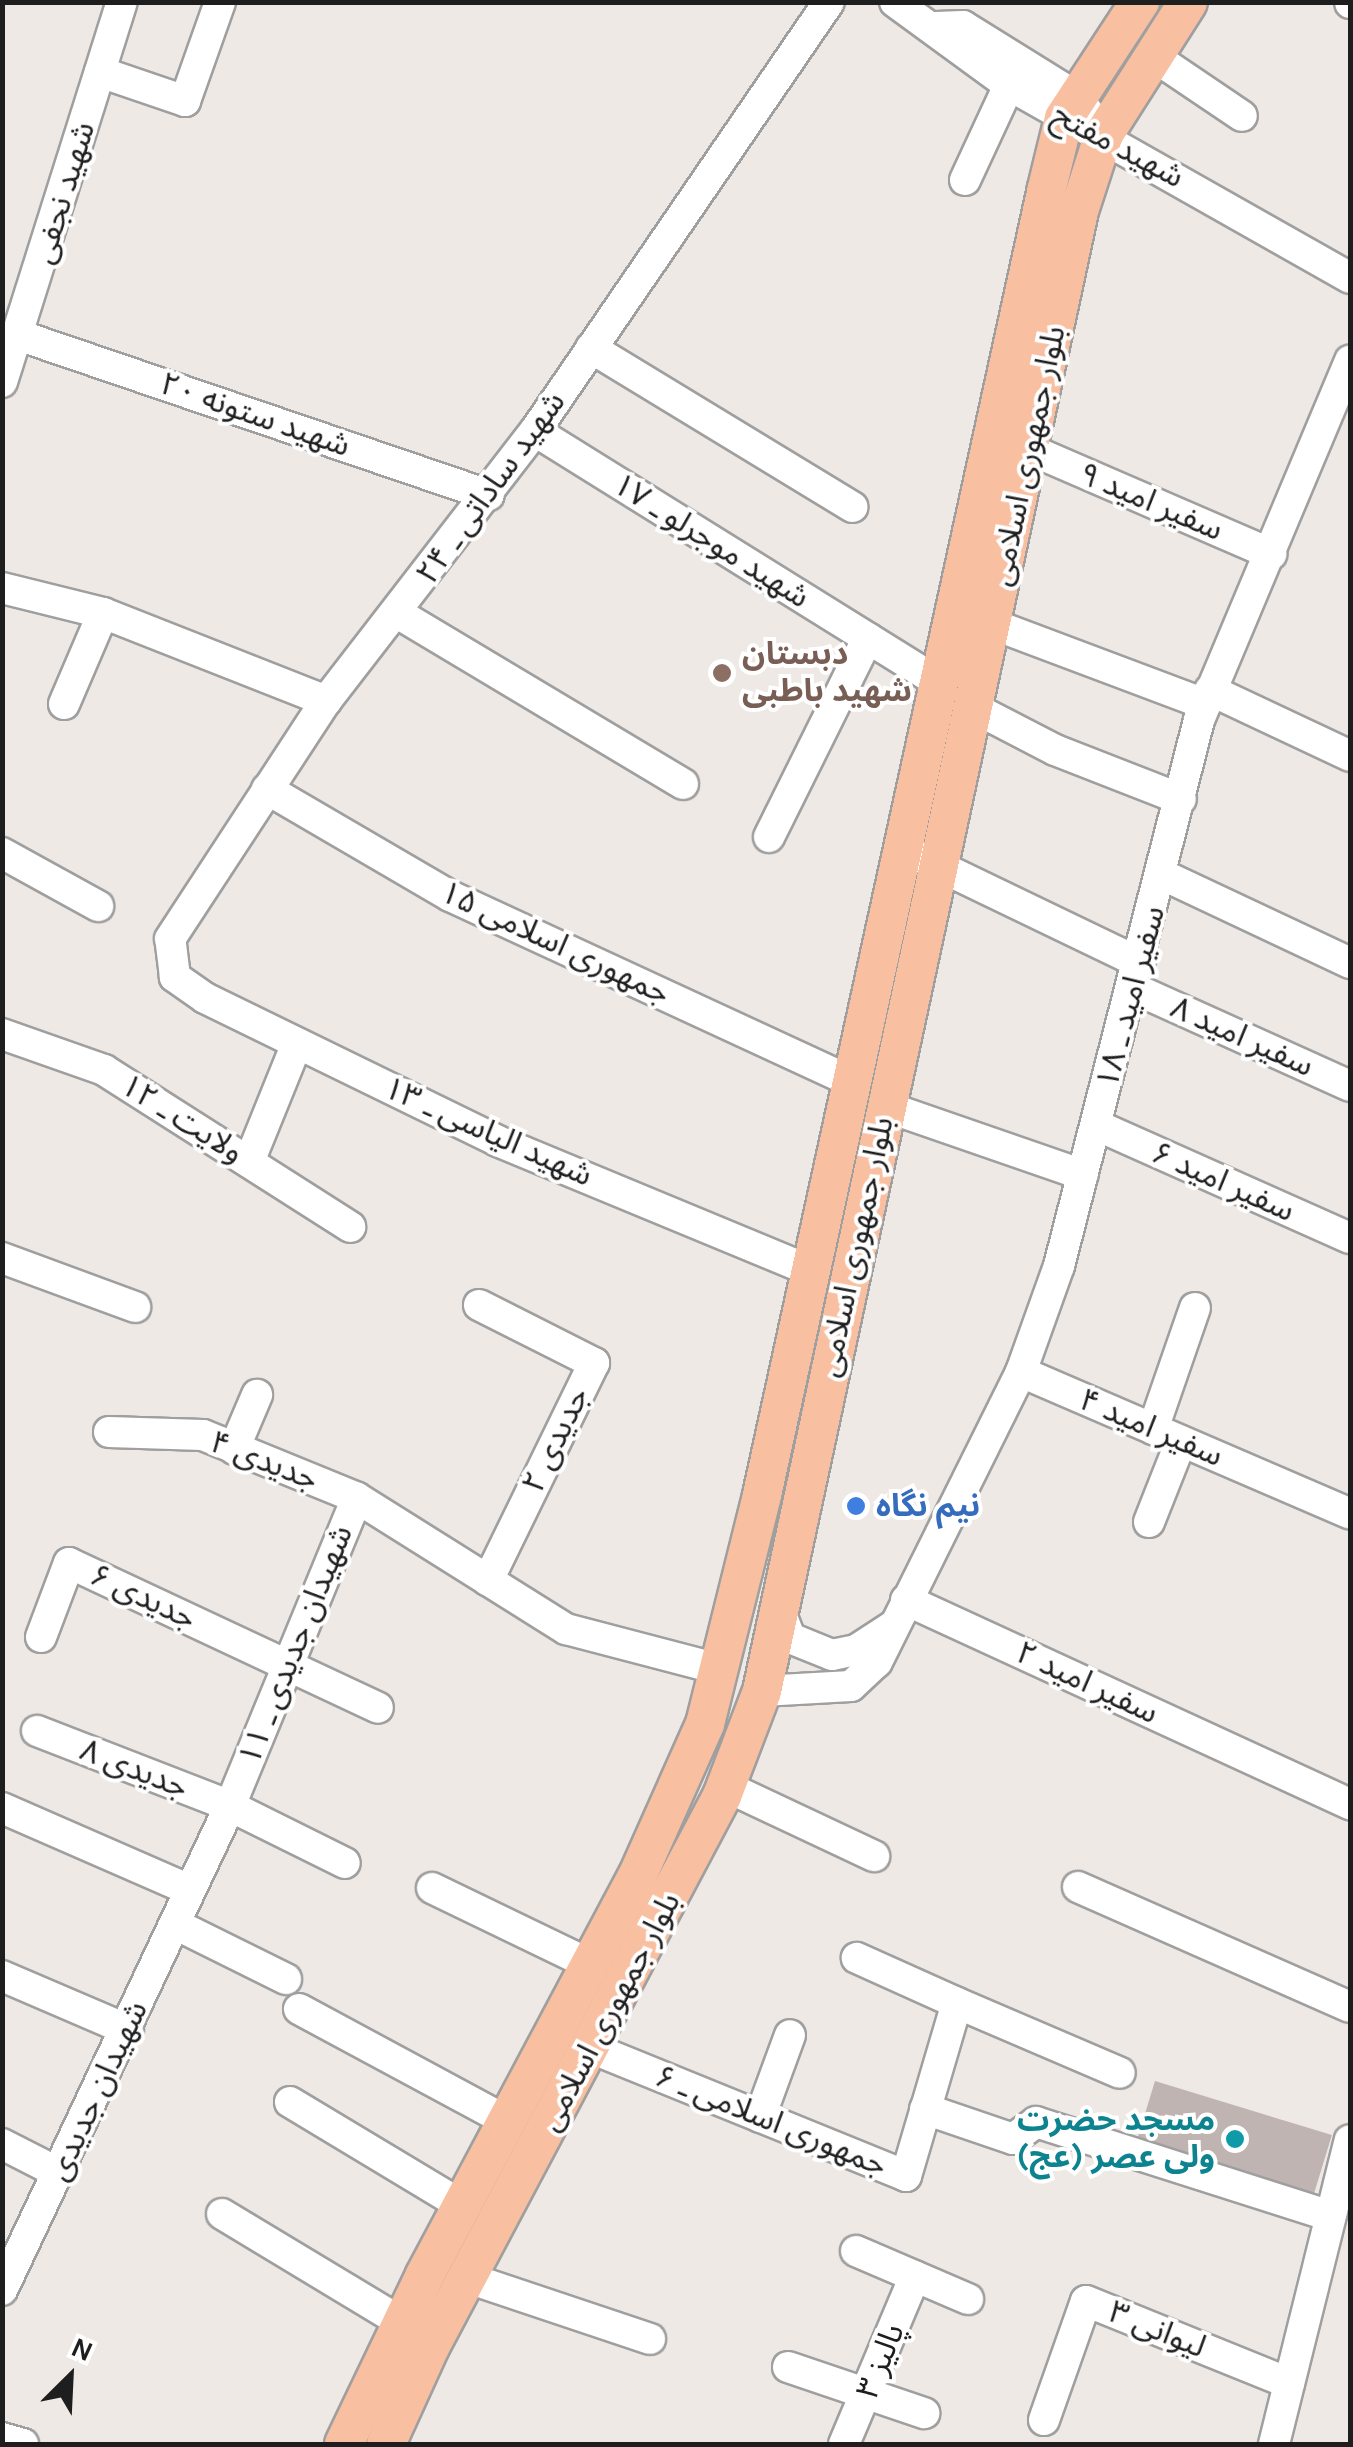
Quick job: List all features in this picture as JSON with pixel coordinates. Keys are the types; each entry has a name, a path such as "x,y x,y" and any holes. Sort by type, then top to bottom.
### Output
{"main road":[{"name":"بلوار جمهوری اسلامی","path":"344,2444 401,2322 592,1965 673,1799 722,1670 938,682 1071,108 1140,2"},
{"name":"بلوار جمهوری اسلامی","path":"386,2444 468,2278 726,1786 762,1691 1031,450 1079,211 1104,134 1188,2"},
{"path":"762,1495 803,1508"}],"street":[{"name":"شهید نجفی","path":"2,382 21,336 122,2"},
{"path":"100,72 185,101 220,2"},
{"name":"شهید ساداتی ـ ۲۴","path":"175,977 170,939 266,789 326,701 399,614 489,495 830,2"},
{"name":"شهید مفتح","path":"895,2 944,15 946,46 1009,85 1071,108 1104,134 1350,278"},
{"path":"944,15 1071,108"},
{"path":"1154,56 1242,116"},
{"path":"965,180 1009,85"},
{"name":"شهید ستونه ۲۰","path":"21,336 489,495"},
{"path":"591,348 853,507"},
{"name":"سفیر امید ـ ۱۸","path":"762,1691 851,1686 876,1662 1021,1372 1083,1174 1207,697 1271,554 1350,360"},
{"name":"شهید موجرلو ـ ۱۷","path":"534,431 938,682"},
{"name":"سفیر امید ۹","path":"1031,450 1271,554"},
{"path":"2,588 103,613 326,701"},
{"path":"64,704 103,613"},
{"path":"399,614 683,784"},
{"path":"992,624 1098,664 1207,697 1350,756"},
{"path":"768,836 868,638"},
{"path":"974,708 1073,758 1180,799"},
{"name":"جمهوری اسلامی ۱۵","path":"266,789 450,896 852,1082"},
{"name":"سفیر امید ۸","path":"902,851 940,864 1040,913 1136,976 1350,1086"},
{"path":"2,853 98,906"},
{"path":"1163,875 1350,963"},
{"name":"شهید الیاسی ـ ۱۳","path":"175,977 297,1043 498,1141 809,1270"},
{"name":"ولایت ـ ۱۲","path":"2,1034 104,1070 350,1227"},
{"path":"249,1162 297,1043"},
{"path":"887,1108 1083,1174"},
{"name":"سفیر امید ۶","path":"1096,1126 1350,1238"},
{"path":"2,1258 135,1307"},
{"name":"جدیدی ۲","path":"478,1305 594,1363 488,1580"},
{"path":"1150,1522 1195,1308"},
{"name":"سفیر امید ۴","path":"1021,1372 1350,1514"},
{"path":"234,1448 257,1394"},
{"name":"جدیدی ۴","path":"109,1432 203,1436 357,1498"},
{"name":"شهیدان جدیدی ـ ۱۱","path":"190,1890 230,1806 357,1498 566,1629 722,1670"},
{"name":"جدیدی ۶","path":"41,1637 69,1563 288,1666"},
{"path":"779,1608 790,1638 832,1655 856,1650 899,1613"},
{"name":"سفیر امید ۲","path":"899,1613 1269,1766 1350,1804"},
{"path":"288,1666 378,1708"},
{"name":"جدیدی ۸","path":"37,1731 230,1806 345,1863"},
{"path":"726,1786 874,1856"},
{"path":"2,1808 190,1890"},
{"path":"1078,1887 1350,2008"},
{"path":"432,1888 592,1965"},
{"name":"شهیدان جدیدی","path":"2,2290 128,2030 190,1890"},
{"path":"175,1924 286,1978"},
{"path":"857,1958 1120,2073"},
{"path":"2,1976 128,2030"},
{"name":"جمهوری اسلامی ـ ۶","path":"591,2048 906,2176 956,2003"},
{"path":"299,2008 509,2122"},
{"path":"760,2116 790,2035"},
{"path":"290,2102 462,2206"},
{"path":"926,2109 1013,2139 1036,2122 1330,2216"},
{"path":"1274,2444 1350,2140"},
{"path":"2,2144 59,2173"},
{"path":"222,2214 401,2322"},
{"path":"856,2251 968,2299"},
{"name":"پالیز ۳","path":"844,2444 869,2396 915,2276"},
{"path":"468,2278 650,2340"},
{"name":"لیوانی ۳","path":"1044,2420 1086,2301 1289,2383"},
{"path":"788,2366 924,2413"},
{"path":"2,2438 23,2444"}],"building":[{"name":"مسجد حضرت ولی عصر (عج)","path":"1155,2081 1332,2135 1313,2198 1136,2144"}],"place":[{"name":"دبستان شهید باطبی","path":"722,673"},
{"name":"نیم نگاه","path":"856,1506"},
{"name":"مسجد حضرت ولی عصر (عج)","path":"1235,2139"}]}
